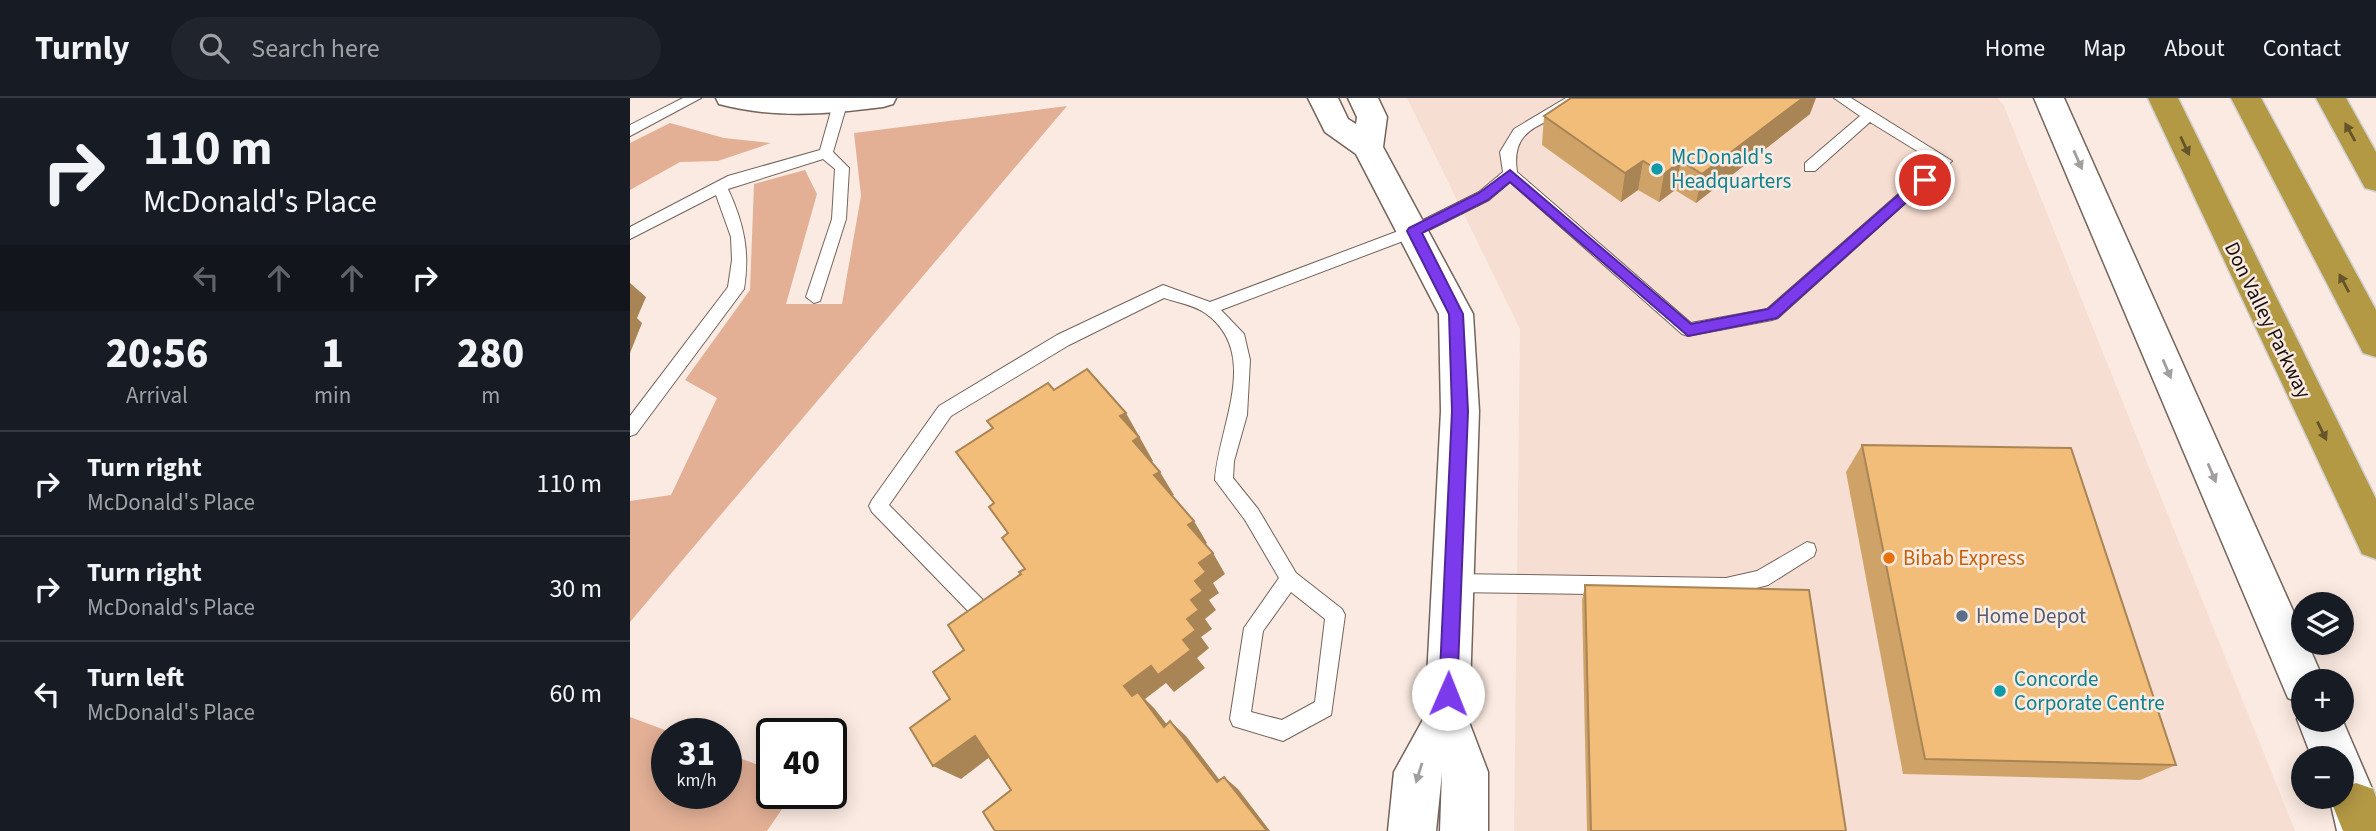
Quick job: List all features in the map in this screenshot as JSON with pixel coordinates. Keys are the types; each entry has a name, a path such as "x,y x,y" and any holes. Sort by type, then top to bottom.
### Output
{"highway":[{"name":"Don Valley Parkway","path":"2163,98 2206,194 2376,541"},
{"path":"2246,98 2376,343"},
{"path":"2331,98 2376,180"}],"street":[{"path":"729,98 774,107 839,104 883,98"},
{"path":"1323,98 1336,125 1368,147 1456,314 1460,411 1447,722 1465,772 1464,831"},
{"path":"1363,98 1372,117 1368,147"},
{"path":"2049,98 2297,669"},
{"path":"1412,831 1417,772 1447,722"}],"lane":[{"path":"630,131 694,98"},
{"path":"1576,98 1520,132 1507,152 1510,174 1688,330 1772,314 1945,161 1841,98"},
{"path":"826,153 839,104"},
{"path":"1810,167 1869,115"},
{"path":"630,234 733,180 826,153"},
{"path":"814,297 839,219 842,168 826,153"},
{"path":"1210,308 1414,231 1484,196 1510,174"},
{"path":"630,429 736,289 741,261 739,230 720,187"},
{"path":"976,606 878,506 945,411 1063,340 1163,291 1210,308 1238,339 1242,360 1239,415 1225,461 1224,480 1239,496 1265,535 1289,579 1335,615 1324,708 1283,731 1240,719 1254,628 1289,579"},
{"path":"1451,583 1726,587 1761,579 1807,550"}],"shaded area":[{"path":"1407,98 1998,98 2004,106 2295,831 1514,831 1520,329"},
{"path":"1067,106 630,622 630,501 671,495 717,398 685,380 750,290 754,184 805,170 817,194 786,304 842,304 861,196 854,133"},
{"path":"670,123 724,138 771,143 718,161 680,162 630,190 630,143"},
{"path":"630,717 651,725 651,809 742,809 742,759 756,764 756,809 782,809 767,831 630,831"}],"building":[{"name":"McDonald's Headquarters","path":"1571,98 1803,98 1702,174 1681,161 1664,174 1643,161 1625,173 1544,116"},
{"path":"1087,369 1126,413 1120,416 1139,437 1133,441 1160,472 1154,475 1194,521 1188,525 1213,553 1199,563 1206,572 1195,581 1203,591 1191,600 1199,610 1187,619 1196,630 1183,640 1191,650 1158,675 1151,666 1124,686 1132,696 1138,692 1164,727 1170,721 1217,782 1224,777 1267,831 995,831 983,812 1011,790 975,736 933,766 910,728 950,699 933,672 964,650 948,625 1025,569 1002,538 1008,533 989,507 994,503 956,452 993,428 987,421 1048,383 1054,390"},
{"name":"Concorde Corporate Centre","path":"1862,445 2071,448 2176,765 1925,759"},
{"path":"1585,585 1809,590 1846,831 1591,831"}],"place":[{"name":"McDonald's Headquarters","path":"1657,169"},
{"name":"Bibab Express","path":"1889,558"},
{"name":"Home Depot","path":"1962,616"},
{"name":"Concorde Corporate Centre","path":"2000,691"}],"route":[{"path":"1448,694 1460,411 1456,314 1414,231 1484,196 1510,174 1688,330 1772,314 1925,180"}]}
